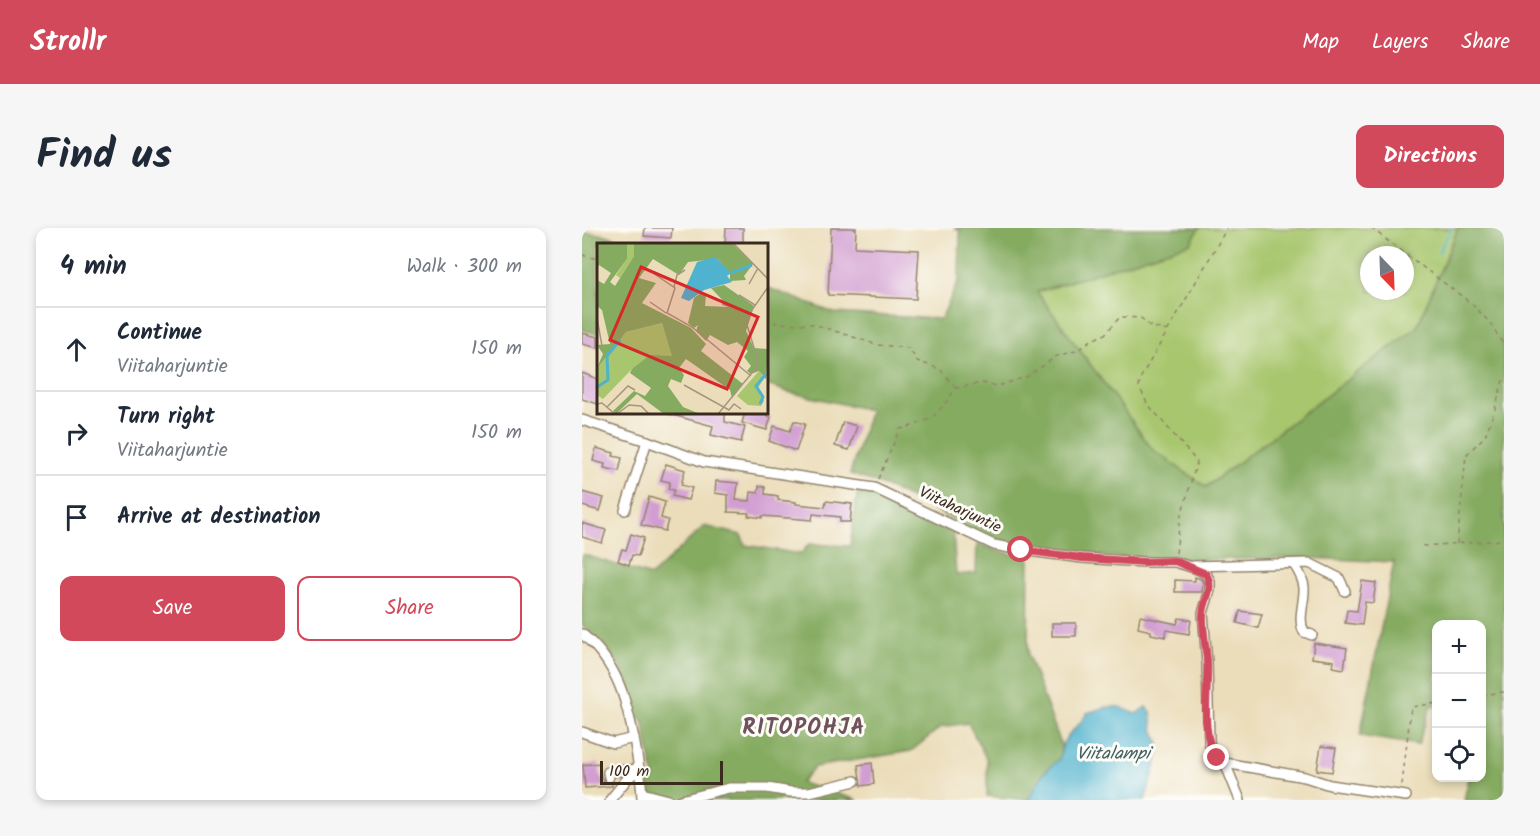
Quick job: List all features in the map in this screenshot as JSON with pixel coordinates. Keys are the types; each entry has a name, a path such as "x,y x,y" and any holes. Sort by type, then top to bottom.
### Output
{"street":[{"name":"Viitaharjuntie","path":"582,420 711,464 874,488 994,545 1082,558 1144,562 1175,561 1206,574 1210,581 1210,590 1203,613 1207,663 1207,720 1211,750 1226,764"},
{"path":"625,510 647,441"},
{"path":"1191,566 1309,563 1339,578 1345,591"},
{"path":"1294,564 1304,587 1300,626 1304,632 1312,635"},
{"path":"582,634 593,643 616,674 629,711 642,796 669,800"},
{"path":"582,732 620,744 634,738"},
{"path":"1226,764 1305,777 1330,785 1404,795"},
{"path":"1226,764 1240,800"},
{"path":"609,777 608,771 639,769"},
{"path":"610,800 627,779 639,769"},
{"path":"681,800 729,788 767,788 809,792 855,781"}],"path":[{"path":"1175,561 1180,519 1197,462 1147,403 1139,386 1141,377 1227,228"},
{"path":"1371,228 1472,304 1491,324 1504,346"},
{"path":"582,255 597,259"},
{"path":"874,488 900,429 923,424 938,413 956,388 982,383 998,386 1028,376 1057,356 1079,350 1090,341 1105,334 1120,317 1141,318 1150,326 1168,331"},
{"path":"768,318 776,323 813,324 878,345 909,348 917,361 940,369 956,388"},
{"path":"1456,544 1466,455 1485,436 1496,409 1504,377"},
{"path":"1423,546 1504,540"},
{"path":"1486,694 1504,692"},
{"path":"1404,795 1411,707 1432,704"}],"green space":[{"path":"954,228 1199,228 1191,243 1037,292 1152,449 1206,487 1417,327 1458,228 1504,228 1504,800 1464,800 1468,782 1486,782 1486,620 1432,620 1432,705 1418,745 1360,736 1394,562 1309,558 1164,560 1084,555 996,539 962,525 916,500 850,474 870,410 768,385 768,288 834,313 941,319 959,280 960,231"},
{"path":"1199,228 1458,228 1417,327 1206,487 1152,449 1037,292 1191,243"},
{"path":"582,232 606,235 632,243 597,243 597,334 582,330"},
{"path":"858,489 872,492 953,532 956,575 976,573 977,543 998,551 1029,557 1028,655 1061,744 1060,758 1043,774 1028,800 987,796 987,760 968,723 941,727 911,751 814,767 801,783 858,800 647,800 645,785 654,778 643,720 637,718 625,677 613,656 582,625 582,554 651,576 704,526 741,535 745,545 801,554 809,544 850,546"}],"water":[{"name":"Viitalampi","path":"1107,707 1120,707 1136,714 1146,707 1151,712 1153,729 1159,743 1157,761 1145,800 1028,800 1043,774 1060,758 1061,749 1067,738 1087,713"}],"building":[{"path":"645,228 672,228 671,238 644,236"},
{"path":"726,228 743,228 743,243 725,243"},
{"path":"831,228 856,228 855,247 919,250 916,299 828,295"},
{"path":"582,333 597,337 597,348 582,344"},
{"path":"582,373 597,379 597,404 582,399"},
{"path":"669,414 725,414 725,422 745,427 741,442 711,435 713,426"},
{"path":"744,414 761,414 771,417 767,430 742,423"},
{"path":"794,421 805,424 796,451 769,441 774,426 790,431"},
{"path":"843,422 857,426 849,450 835,446"},
{"path":"596,448 622,458 619,471 604,468 605,464 593,461"},
{"path":"666,464 685,470 681,485 692,488 688,500 672,496 674,490 668,489 670,482 661,480"},
{"path":"716,481 738,483 736,500 750,501 751,492 758,493 759,486 765,487 765,494 778,496 778,500 796,502 796,504 825,507 826,501 852,504 850,522 840,522 840,517 813,514 812,520 762,516 762,518 748,516 749,513 728,512 728,495 715,493"},
{"path":"582,492 604,498 600,511 582,506"},
{"path":"649,497 665,502 661,518 668,520 665,531 641,525"},
{"path":"582,523 606,530 602,543 582,537"},
{"path":"631,534 644,538 638,556 632,555 629,565 618,561 622,549 626,550"},
{"path":"1195,577 1201,579 1203,583 1202,592 1175,592 1175,580 1195,581"},
{"path":"1362,581 1376,583 1373,603 1365,602 1362,625 1345,623 1347,610 1357,611"},
{"path":"1240,611 1262,614 1258,628 1237,623"},
{"path":"1140,616 1177,624 1179,618 1191,620 1189,634 1167,630 1165,637 1151,634 1151,631 1138,628"},
{"path":"1052,623 1076,623 1076,636 1052,636"},
{"path":"1314,643 1347,648 1344,669 1333,667 1334,661 1312,658"},
{"path":"1321,746 1336,748 1332,772 1317,770"},
{"path":"599,763 601,777 606,783 612,783 612,786 585,788 583,765"},
{"path":"872,763 874,784 861,786 858,765"}],"waterway":[{"path":"1438,253 1452,228"}],"district":[{"name":"RITOPOHJA","path":"804,728"}],"route":[{"path":"1021,550 1082,558 1144,562 1175,561 1206,574 1210,581 1210,590 1203,613 1207,663 1207,720 1211,750 1217,758"}]}
